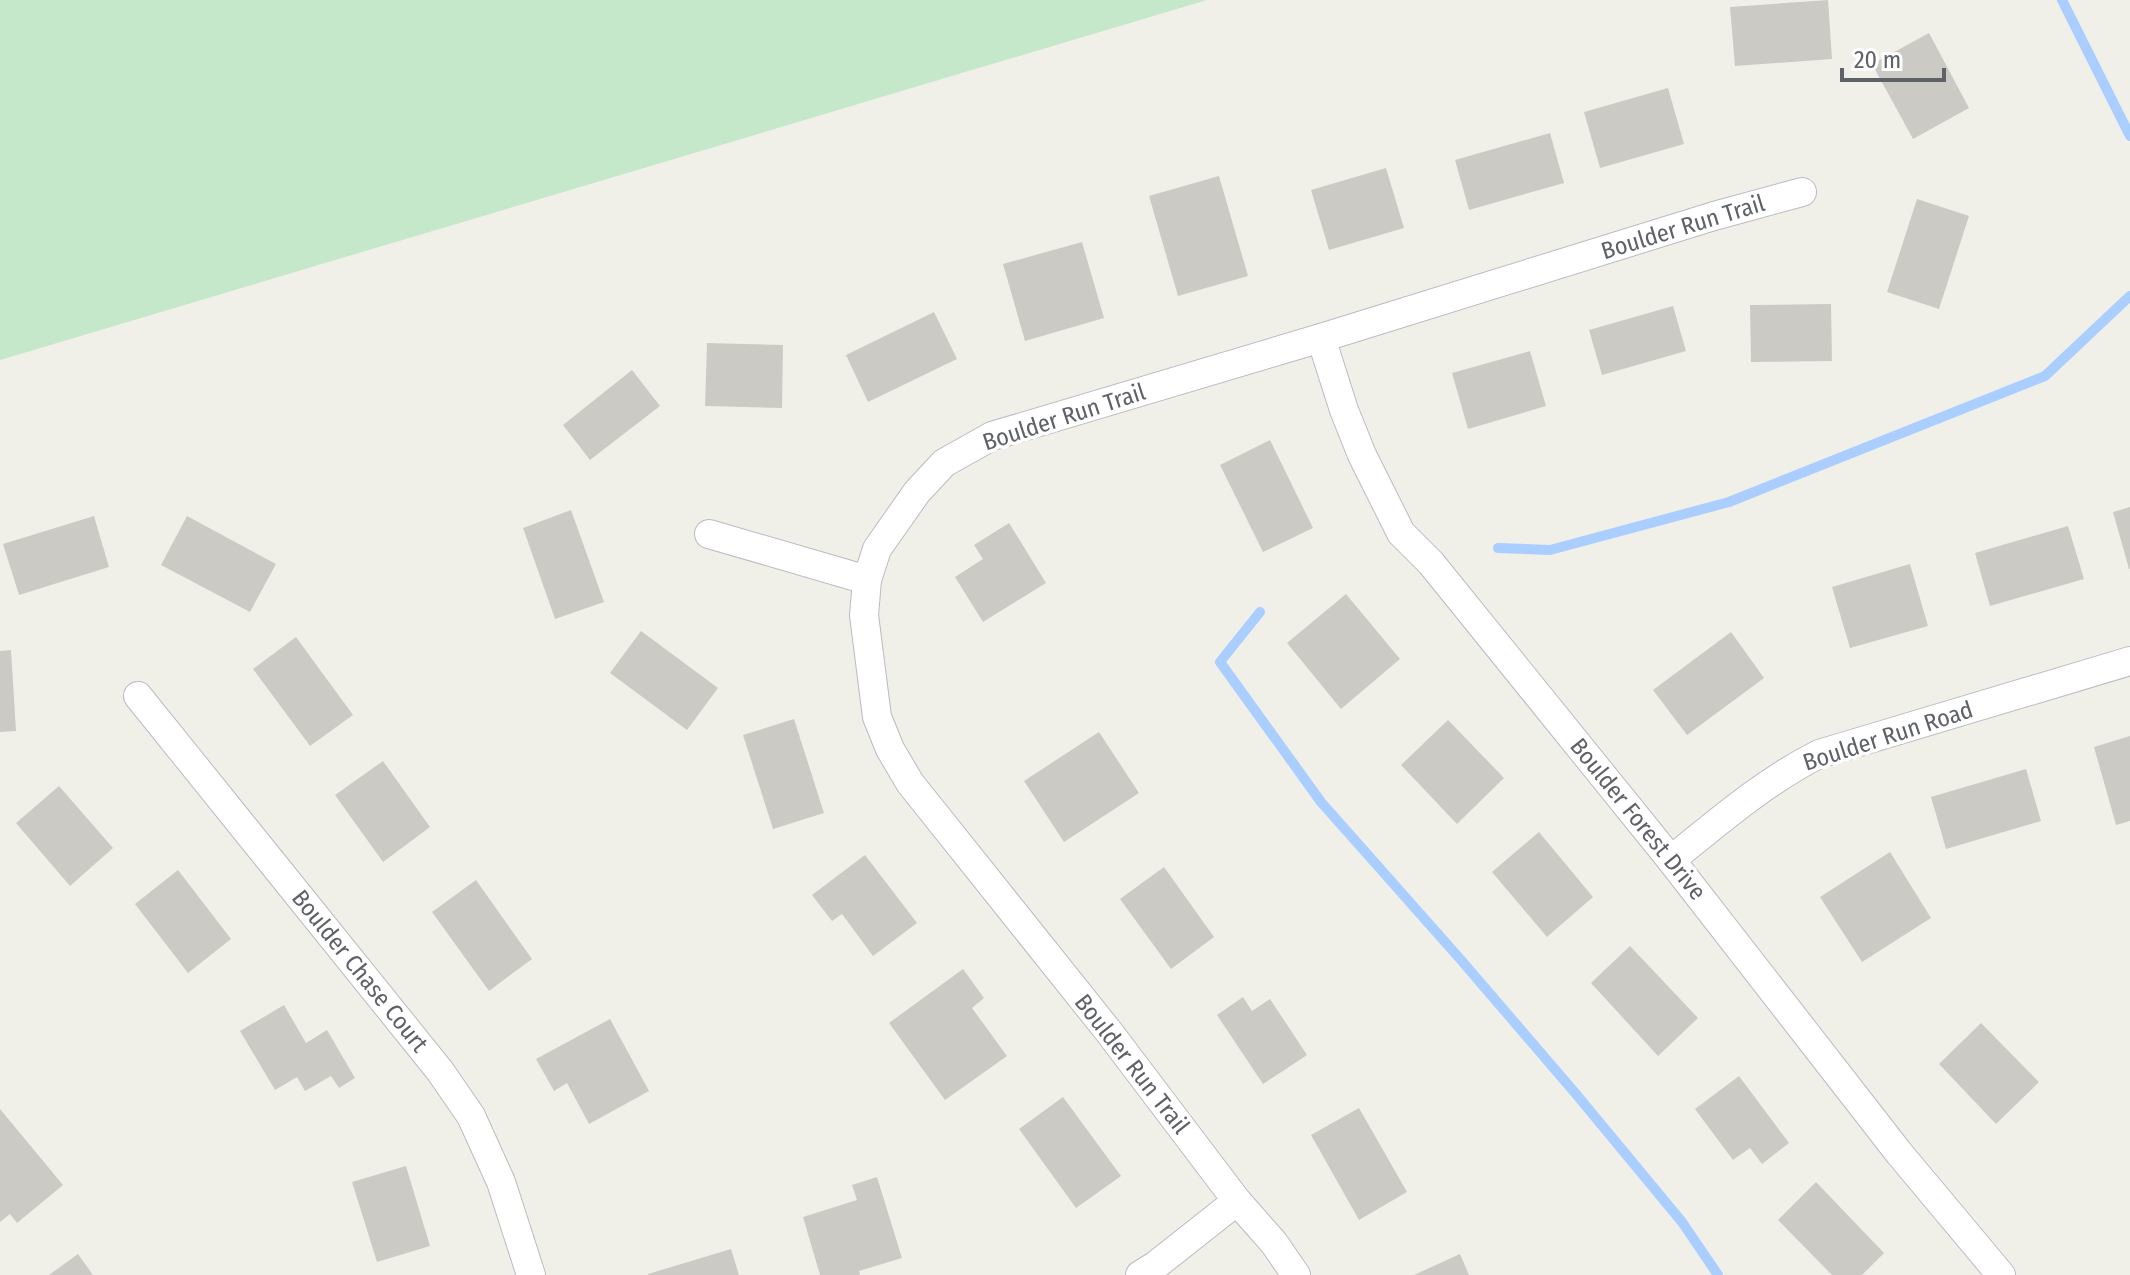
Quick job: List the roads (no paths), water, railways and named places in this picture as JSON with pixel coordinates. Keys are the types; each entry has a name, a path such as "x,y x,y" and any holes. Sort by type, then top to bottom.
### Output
{"street":[{"name":"Boulder Run Trail","path":"1296,1275 1109,1032 910,783 890,749 877,717 864,615 867,580 877,549 917,492 944,463 992,436 1684,225 1802,192"},
{"name":"Boulder Forest Drive","path":"1321,338 1362,455 1401,533 1431,563 1671,860 1899,1153 2001,1275"},
{"path":"709,534 867,580"},
{"name":"Boulder Run Road","path":"1671,860 1788,770 1819,754 2130,661"},
{"name":"Boulder Chase Court","path":"138,696 440,1071 471,1116 501,1182 531,1275"},
{"path":"1140,1275 1237,1201"}],"waterway":[{"path":"2062,0 2130,136"},
{"path":"1498,548 1550,550 1729,502 2045,376 2130,296"},
{"path":"1260,612 1220,662 1321,802 1576,1094 1682,1222 1718,1275"}]}
